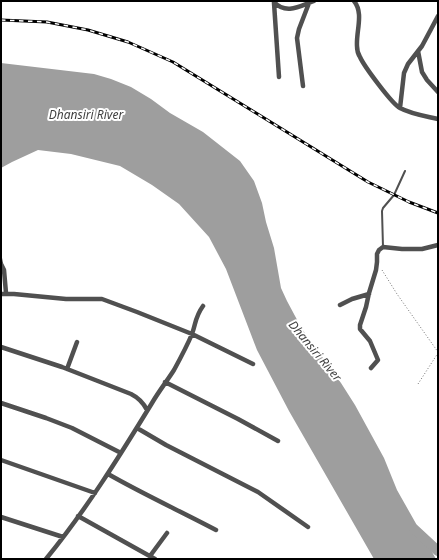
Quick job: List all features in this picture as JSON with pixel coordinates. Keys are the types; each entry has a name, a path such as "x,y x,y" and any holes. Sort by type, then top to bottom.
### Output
{"street":[{"path":"354,1 359,10 357,50 373,77 396,106 410,112 438,119"},
{"path":"274,2 281,8 286,9 291,9 312,2"},
{"path":"274,2 279,76"},
{"path":"303,86 297,38 299,29 312,2"},
{"path":"400,108 404,73 438,16"},
{"path":"418,51 422,72 438,92"},
{"path":"371,368 378,360 370,341 360,329 360,325 376,270 377,254 379,250 383,247 422,249 438,245"},
{"path":"1,264 4,270 3,294 66,299 102,299 192,334 253,364"},
{"path":"340,305 352,299 369,294"},
{"path":"46,559 108,474 180,359 192,334 197,316 203,306"},
{"path":"68,369 77,342"},
{"path":"1,347 68,369 137,397 144,403 147,410"},
{"path":"165,382 244,422 278,442"},
{"path":"1,403 72,428 121,453"},
{"path":"137,428 258,492 308,527"},
{"path":"1,460 95,493"},
{"path":"108,474 147,496 216,530"},
{"path":"78,516 152,558 167,533"},
{"path":"1,517 63,537"}],"lane":[{"path":"383,247 382,211 384,206 394,195 404,171"},
{"path":"1,258 1,264"}],"path":[{"path":"377,262 397,294 438,352 418,384"}],"water":[{"name":"Dhansiri River","path":"1,63 94,74 131,87 170,113 203,132 240,161 254,181 262,203 274,248 281,288 287,301 302,329 355,405 384,458 397,490 436,559 374,559 289,411 257,350 226,269 209,237 179,204 152,185 120,166 71,154 38,150 1,168"}],"waterway":[{"name":"Dhansiri River","path":"414,529 438,551"}],"railway":[{"path":"1,20 47,22 88,30 128,42 173,62 368,182 409,202 438,213"}]}
